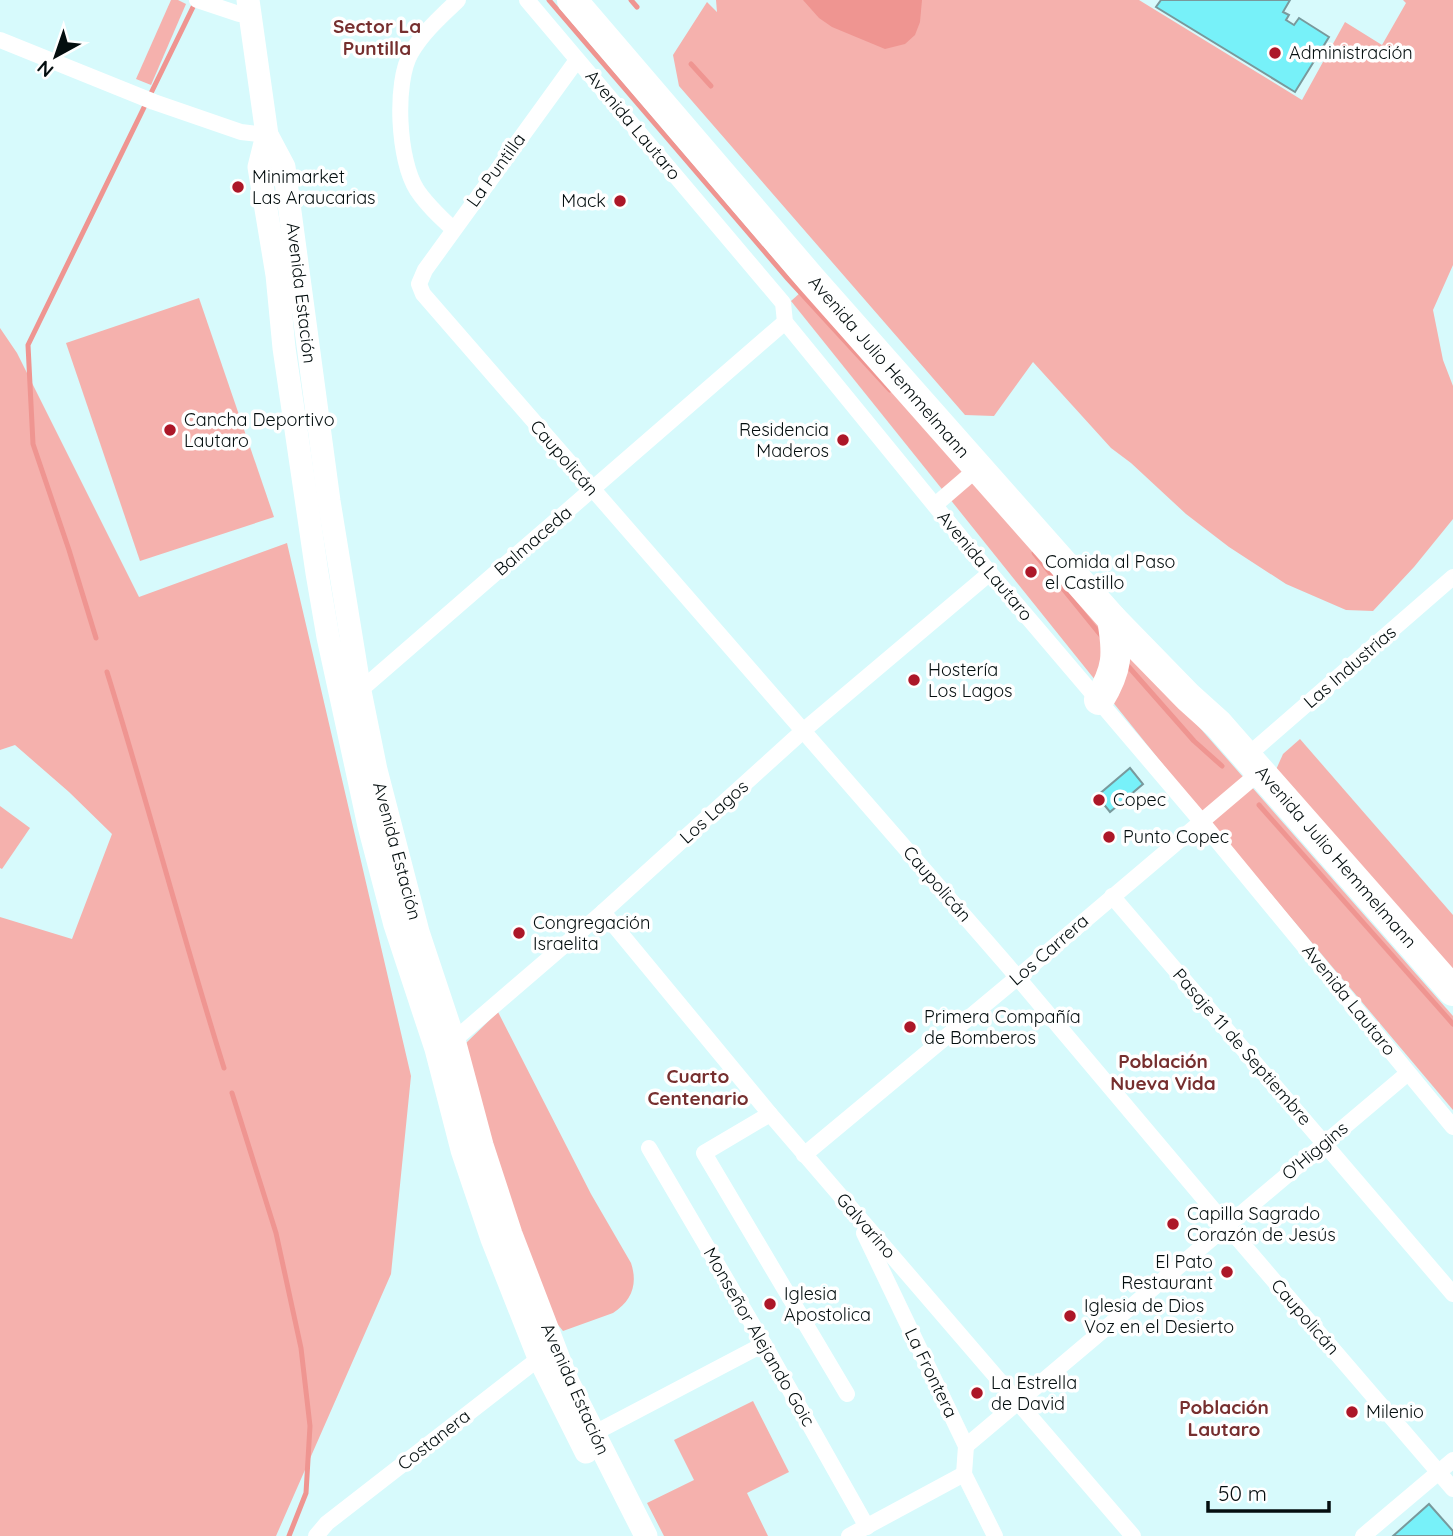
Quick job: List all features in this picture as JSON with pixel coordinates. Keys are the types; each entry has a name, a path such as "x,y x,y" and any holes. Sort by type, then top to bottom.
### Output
{"highway":[{"name":"Avenida Julio Hemmelmann","path":"572,0 802,269 1112,619 1218,724 1453,991"},
{"name":"Avenida Julio Hemmelmann","path":"594,0 1196,688 1218,724"},
{"path":"1098,700 1109,684 1115,663 1116,645 1112,619"}],"street":[{"path":"453,229 432,209 415,187 404,155 400,98 409,55 422,36 457,0"},
{"name":"Avenida Lautaro","path":"527,0 783,303 785,322 990,573 1201,821 1453,1127"},
{"path":"200,1 239,14 249,7"},
{"name":"Avenida Estación","path":"249,7 267,135 284,167 323,464 328,570 351,698 376,770 445,1044 482,1145 547,1354 567,1380 587,1437 629,1536"},
{"path":"0,40 148,99 241,132 267,135"},
{"name":"La Puntilla","path":"419,284 425,270 453,229 577,60"},
{"name":"Caupolicán","path":"419,284 431,305 804,730 1453,1489"},
{"name":"Balmaceda","path":"351,698 785,322"},
{"path":"935,505 978,468"},
{"name":"Los Lagos","path":"445,1044 603,912 804,730 990,573"},
{"name":"Las Industrias","path":"1254,764 1453,577"},
{"name":"Los Carrera","path":"804,1155 1018,978 1201,821 1254,764"},
{"name":"Pasaje 11 de Septiembre","path":"1112,896 1453,1294"},
{"name":"Galvarino","path":"603,912 804,1155 1132,1536"},
{"name":"O'Higgins","path":"966,1446 1408,1073"},
{"path":"770,1114 704,1153 847,1394"},
{"name":"Monseñor Alejando Goic","path":"649,1148 867,1527"},
{"name":"La Frontera","path":"854,1213 966,1446 964,1474"},
{"path":"587,1437 764,1344"},
{"name":"Costanera","path":"316,1536 333,1530 547,1354"},
{"name":"Avenida Estación","path":"587,1437 646,1536"},
{"path":"1363,1536 1453,1460"},
{"path":"849,1536 964,1474 995,1536"}],"shaded area":[{"path":"171,0 186,4 151,85 136,79"},
{"path":"716,0 1139,0 1302,100 1345,22 1382,45 1406,3 1403,0 1453,0 1453,265 1433,310 1443,360 1453,386 1453,519 1373,611 1346,610 1286,584 1229,547 1186,514 1111,448 1033,362 994,416 965,415 679,86 673,55 707,2 717,12"},
{"path":"803,0 922,0 920,22 915,35 905,44 885,49 832,27 819,18"},
{"path":"810,284 1453,1016 1453,1110 1189,797 791,301"},
{"name":"Cancha Deportivo Lautaro","path":"199,298 274,517 140,561 66,343"},
{"path":"0,328 17,353 139,597 287,543 411,1076 391,1274 276,1536 0,1536 0,917 72,939 112,834 15,745 0,750"},
{"path":"1300,739 1453,915 1453,977 1275,772 1283,754"},
{"path":"0,806 30,828 2,869 0,868"},
{"path":"498,1012 633,1271 632,1291 620,1308 563,1331 551,1316 503,1193 466,1043"},
{"path":"753,1401 789,1472 747,1493 768,1536 664,1536 647,1503 694,1480 674,1440"}],"building":[{"name":"Administración","path":"1161,0 1290,0 1283,12 1289,15 1286,20 1294,25 1299,18 1329,37 1295,92 1156,7"},
{"path":"1130,768 1143,784 1110,812 1097,796"},
{"path":"1429,1504 1453,1531 1453,1536 1393,1536"}],"waterway":[{"path":"549,0 788,279 890,390"},
{"path":"631,0 637,7"},
{"path":"96,638 33,444 28,345 195,3"},
{"path":"691,64 711,86"},
{"path":"1034,553 1103,638"},
{"path":"1127,665 1194,741 1222,766"},
{"path":"107,672 224,1068"},
{"path":"1259,805 1453,1024"},
{"path":"232,1093 276,1233 301,1348 310,1426 306,1493 289,1536"}],"place":[{"name":"Administración","path":"1275,53"},
{"name":"Minimarket Las Araucarias","path":"238,187"},
{"name":"Mack","path":"620,201"},
{"name":"Cancha Deportivo Lautaro","path":"170,430"},
{"name":"Residencia Maderos","path":"843,440"},
{"name":"Comida al Paso el Castillo","path":"1031,572"},
{"name":"Hostería Los Lagos","path":"914,680"},
{"name":"Copec","path":"1099,800"},
{"name":"Punto Copec","path":"1109,837"},
{"name":"Congregación Israelita","path":"519,933"},
{"name":"Primera Compañía de Bomberos","path":"910,1027"},
{"name":"Capilla Sagrado Corazón de Jesús","path":"1173,1224"},
{"name":"El Pato Restaurant","path":"1227,1272"},
{"name":"Iglesia Apostolica","path":"770,1304"},
{"name":"Iglesia de Dios Voz en el Desierto","path":"1070,1316"},
{"name":"La Estrella de David","path":"977,1393"},
{"name":"Milenio","path":"1352,1412"}],"district":[{"name":"Sector La Puntilla","path":"377,37"},
{"name":"Población Nueva Vida","path":"1163,1072"},
{"name":"Cuarto Centenario","path":"698,1087"},
{"name":"Población Lautaro","path":"1224,1418"}]}
